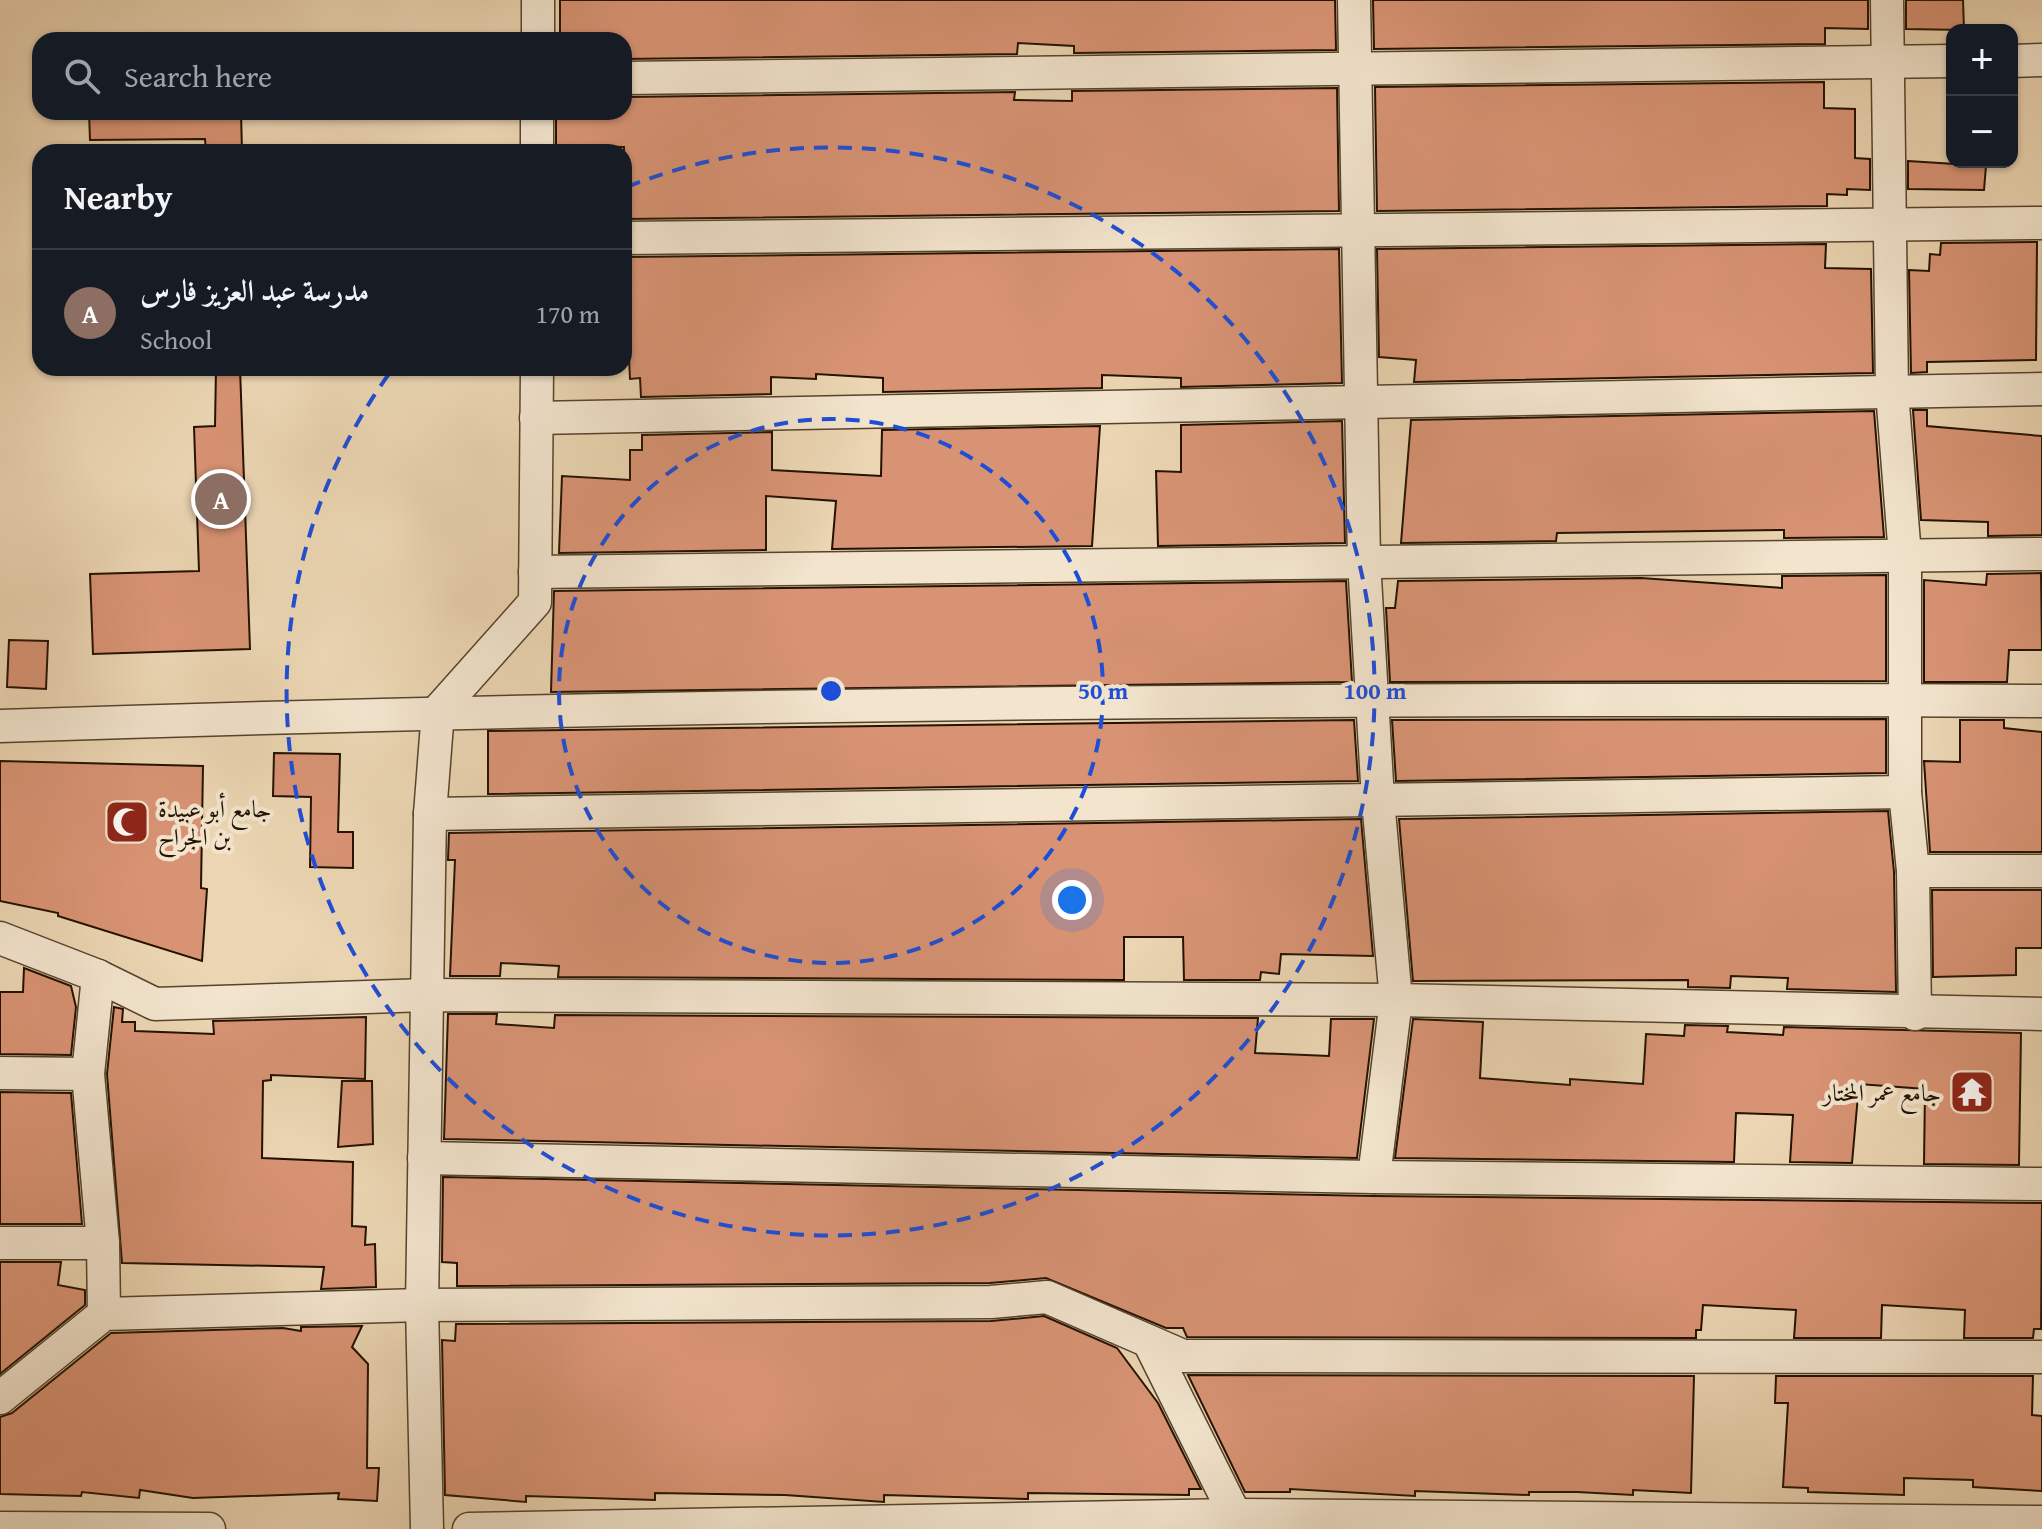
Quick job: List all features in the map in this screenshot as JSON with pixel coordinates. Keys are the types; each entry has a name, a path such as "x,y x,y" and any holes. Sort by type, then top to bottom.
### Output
{"street":[{"path":"538,0 538,32"},
{"path":"1354,0 1364,561 1378,800 1396,1000 1374,1177"},
{"path":"1887,0 1892,392 1905,556 1905,792 1913,871 1915,1014"},
{"path":"2018,61 2042,60"},
{"path":"632,78 1946,61"},
{"path":"537,120 537,144"},
{"path":"632,238 2042,223"},
{"path":"427,1529 422,1305 430,814 438,711 535,602 537,376"},
{"path":"536,418 2042,389"},
{"path":"535,572 2042,554"},
{"path":"0,726 438,711 1371,701 2042,701"},
{"path":"430,814 1905,792"},
{"path":"1913,871 2042,871"},
{"path":"0,938 98,976 155,1004 427,995 1396,1000 1915,1014 2042,1014"},
{"path":"98,976 88,1074 103,1243 104,1314"},
{"path":"0,1073 88,1074"},
{"path":"424,1158 1374,1177 2042,1184"},
{"path":"0,1243 103,1243"},
{"path":"0,1398 104,1314 422,1305 975,1303 1047,1297 1183,1356 2042,1357"},
{"path":"1149,1342 1235,1515"},
{"path":"469,1529 1235,1515 1330,1522 2042,1522"},
{"path":"0,1528 209,1529"}],"building":[{"path":"560,0 1335,0 1336,50 1074,53 1074,46 1018,43 1017,54 632,59 632,32 560,32"},
{"path":"1373,0 1868,0 1868,29 1825,28 1825,44 1374,49"},
{"path":"1906,0 1963,0 1964,24 1946,24 1946,30 1906,29"},
{"path":"1824,82 1824,108 1855,109 1855,158 1870,159 1870,190 1847,189 1847,195 1827,194 1827,206 1377,211 1375,87"},
{"path":"1337,88 1339,211 632,219 632,144 556,144 556,120 632,120 632,97 1015,92 1014,100 1072,101 1072,91"},
{"path":"89,120 241,120 242,144 205,144 205,139 90,140"},
{"path":"1908,161 1946,163 1946,168 1986,168 1984,190 1908,189"},
{"path":"2037,242 2036,360 1927,362 1927,372 1911,373 1909,270 1929,271 1930,254 1940,255 1941,243"},
{"path":"1826,244 1825,268 1871,269 1873,373 1414,382 1416,360 1379,357 1377,249"},
{"path":"1339,249 1342,383 1181,387 1181,378 1102,375 1102,388 883,392 883,378 816,374 816,379 771,377 771,394 641,397 640,378 630,379 632,257"},
{"path":"216,376 240,376 250,649 93,654 90,574 199,571 194,427 215,426"},
{"path":"1913,410 1927,410 1927,426 2042,436 2042,535 1988,536 1988,522 1921,520"},
{"path":"1874,411 1884,537 1784,538 1784,530 1557,533 1556,541 1401,543 1411,420"},
{"path":"1342,421 1345,543 1158,546 1156,471 1181,472 1181,425"},
{"path":"1100,426 1092,546 832,549 836,501 766,496 766,550 559,553 562,476 630,480 630,450 642,450 642,435 772,432 772,470 881,476 882,430"},
{"path":"2041,573 2042,650 2009,650 2007,682 1924,682 1924,580 1986,585 1987,574"},
{"path":"1886,575 1886,681 1390,682 1386,608 1395,608 1398,581 1641,578 1782,588 1782,576"},
{"path":"1346,581 1352,682 551,692 554,591"},
{"path":"9,640 48,641 46,689 7,687"},
{"path":"1886,719 1886,773 1396,781 1392,720"},
{"path":"1354,720 1358,781 488,794 488,731"},
{"path":"1960,720 2004,720 2004,728 2042,732 2042,852 1930,852 1924,761 1960,762"},
{"path":"274,753 340,754 338,832 353,832 353,868 310,867 311,797 273,796"},
{"path":"0,761 203,766 201,888 207,889 202,961 58,916 58,913 0,901"},
{"path":"1888,811 1894,872 1896,992 1787,989 1788,978 1731,976 1730,988 1688,987 1688,980 1413,981 1399,819"},
{"path":"1361,819 1373,956 1281,954 1279,974 1261,972 1260,980 1184,980 1183,937 1124,937 1124,980 558,977 559,966 501,963 500,976 450,976 455,860 448,860 449,833"},
{"path":"1932,890 2042,890 2042,948 2016,948 2016,975 1933,977"},
{"path":"24,968 71,986 76,1007 71,1055 0,1054 0,992 23,992"},
{"path":"114,1007 123,1009 122,1022 135,1022 135,1031 214,1034 213,1021 366,1017 365,1079 271,1075 271,1080 263,1081 262,1158 353,1162 352,1226 366,1227 365,1245 375,1244 376,1287 321,1289 324,1267 122,1263 107,1074"},
{"path":"448,1014 497,1014 496,1024 554,1028 555,1015 1258,1018 1255,1053 1329,1056 1331,1019 1374,1019 1357,1158 444,1139"},
{"path":"1413,1019 1483,1022 1480,1078 1570,1085 1570,1079 1643,1084 1646,1034 1684,1036 1685,1025 1728,1026 1727,1032 1783,1035 1784,1027 2021,1033 2019,1165 1924,1164 1925,1089 1859,1084 1852,1163 1790,1162 1793,1115 1736,1113 1734,1162 1395,1158"},
{"path":"342,1081 372,1081 373,1144 338,1147"},
{"path":"0,1092 71,1093 82,1224 0,1224"},
{"path":"443,1177 1374,1196 2042,1203 2041,1329 2034,1329 2033,1338 1964,1338 1965,1310 1882,1305 1881,1338 1794,1338 1796,1310 1703,1305 1701,1330 1696,1330 1696,1338 1187,1337 1183,1328 1166,1328 1046,1278 990,1283 457,1286 457,1263 442,1262"},
{"path":"0,1262 61,1262 58,1285 85,1290 85,1305 0,1374"},
{"path":"1044,1316 1117,1348 1158,1403 1201,1489 1189,1489 1189,1495 1028,1493 1028,1499 884,1495 884,1502 785,1495 655,1493 655,1500 526,1496 526,1502 445,1495 442,1340 455,1341 456,1324 991,1321"},
{"path":"362,1326 352,1347 368,1364 367,1468 379,1468 377,1501 338,1499 339,1493 193,1498 140,1490 139,1498 82,1492 81,1496 0,1494 0,1417 12,1413 111,1333 283,1328 301,1331 301,1327"},
{"path":"1188,1375 1694,1376 1691,1493 1633,1490 1633,1495 1529,1492 1529,1495 1415,1491 1415,1496 1290,1489 1290,1492 1245,1492"},
{"path":"1776,1376 2033,1376 2032,1415 2042,1416 2042,1491 1973,1487 1973,1480 1904,1478 1904,1495 1808,1492 1808,1488 1783,1487 1788,1403 1775,1403"}],"place":[{"name":"مدرسة عبد العزيز فارس","path":"221,499"},
{"name":"جامع أبو عبيدة بن الجراح","path":"127,822"},
{"name":"جامع عمر المختار","path":"1972,1092"}]}
